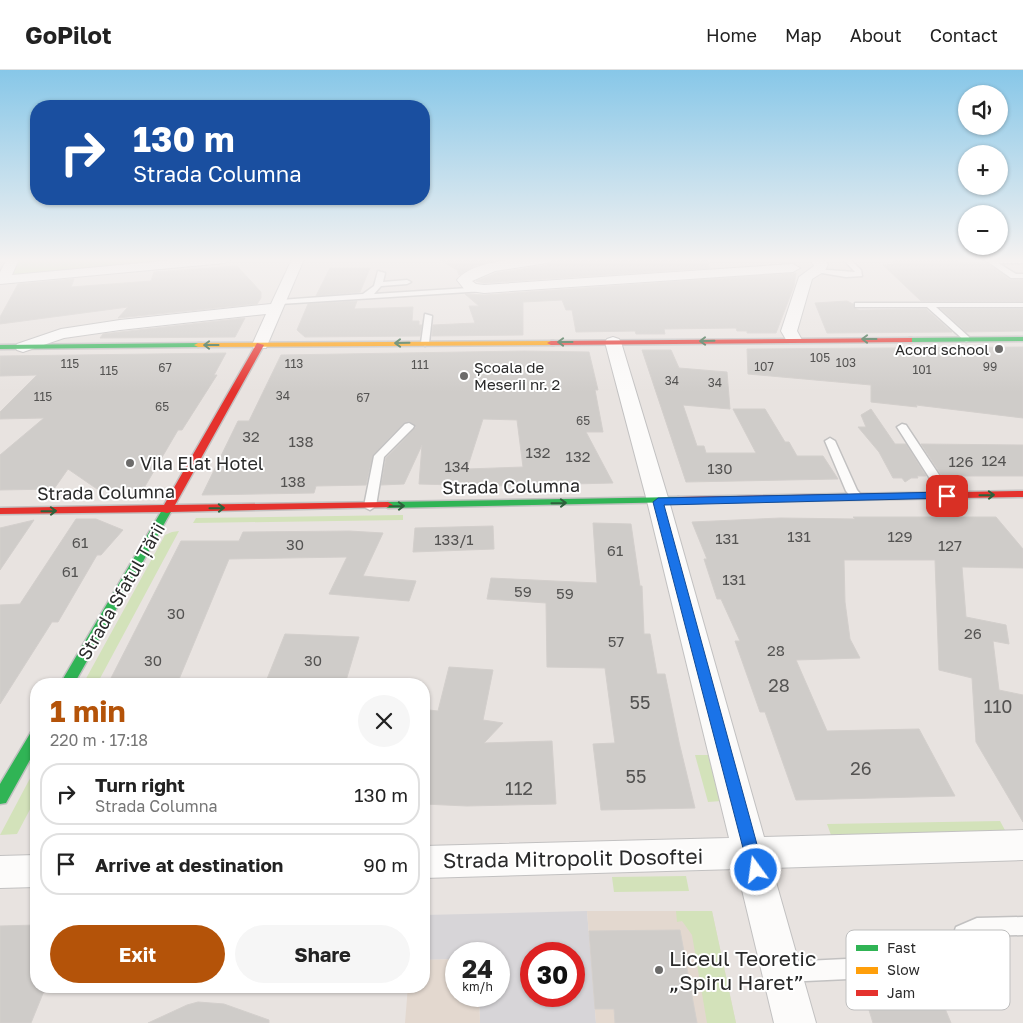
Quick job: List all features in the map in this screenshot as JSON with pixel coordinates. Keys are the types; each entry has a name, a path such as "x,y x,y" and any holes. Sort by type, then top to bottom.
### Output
{"main road":[{"path":"0,347 1023,339"},
{"name":"Strada Sfatul Țării","path":"70,678 260,345"},
{"name":"Strada Columna","path":"0,511 658,502 1023,494"},
{"path":"0,798 30,746"}],"street":[{"path":"794,340 789,332 798,303"},
{"name":"Strada Sfatul Țării","path":"260,345 278,305"},
{"path":"24,347 46,338 96,328 278,305"},
{"path":"614,342 752,853 795,1023"},
{"name":"Strada Mitropolit Dosoftei","path":"430,862 1023,845"},
{"path":"0,872 30,871"}],"lane":[{"path":"278,305 294,303"},
{"path":"858,305 1023,305"},
{"path":"930,306 966,339"},
{"path":"425,343 428,316"},
{"path":"370,506 379,456 409,426"},
{"path":"902,427 947,496"},
{"path":"830,441 852,491 858,498"},
{"path":"970,930 977,926 1023,926"},
{"path":"782,972 846,969"}],"shaded area":[{"path":"587,911 596,1023 480,1023 479,1007 510,1007 510,942 445,942 445,959 430,960 430,915"},
{"name":"Liceul Teoretic „Spiru Haret”","path":"587,911 712,911 736,1023 596,1023"},
{"path":"445,959 445,1007 479,1007 480,1023 405,1023 407,993 430,993 430,960"}],"green space":[{"path":"403,515 403,520 193,523 196,518"},
{"path":"179,531 100,678 86,678 165,535"},
{"path":"695,755 708,755 721,801 708,802"},
{"path":"30,778 30,809 17,834 0,835"},
{"path":"1000,821 1006,832 831,835 827,824"},
{"path":"686,876 689,891 614,892 612,877"},
{"path":"676,911 712,911 736,1023 707,1023 692,935 682,921 677,922"}],"building":[{"path":"7,303 257,303 118,318 128,307 0,324 0,317"},
{"path":"356,303 354,309 413,307 412,321 419,321 419,325 422,325 420,336 305,337 297,330 308,304"},
{"path":"476,303 523,303 523,335 432,336 433,325 475,323 469,306 479,306"},
{"path":"563,303 787,303 776,333 747,333 747,331 737,331 736,328 664,329 665,334 636,334 635,331 576,332 572,310 566,310"},
{"path":"815,303 852,303 854,308 859,310 926,309 952,332 827,333"},
{"path":"941,309 1023,309 1023,331 966,332"},
{"path":"245,318 235,337 100,338 103,334"},
{"path":"1023,347 1023,418 916,405 917,407 871,402 871,385 748,374 747,349"},
{"path":"642,350 671,350 679,368 727,372 730,409 683,405 697,446 704,446 706,453 756,453 733,409 765,409 785,442 789,442 797,456 823,456 838,479 686,482"},
{"path":"524,351 589,352 598,390 595,390 603,432 586,432 613,483 493,486 419,484 422,445 404,484 381,485 386,458 416,427 409,421 404,423 373,455 366,485 316,486 314,493 202,495 238,421 249,421 281,355","holes":["483,419 517,420 523,467 467,469"]},
{"path":"226,353 214,375 217,375 182,430 178,430 144,488 97,489 68,469 54,489 0,490 0,455 44,418 0,419 0,412 37,375 0,376 0,356"},
{"path":"871,409 895,444 906,444 926,476 917,476 918,478 911,478 905,482 902,478 893,478 879,452 858,427 866,427 861,415"},
{"path":"921,444 1023,445 1023,476 942,476"},
{"path":"853,517 996,517 1023,549 1023,568 962,567 966,617 1006,625 1009,644 993,641 999,690 1023,695 1023,822 976,742 972,678 939,670 935,560 844,560 845,602 850,639 860,658 796,660 827,731 919,729 955,796 796,800 765,712 760,712 735,641 740,641 721,599 717,599 704,559 707,559 692,522 780,518 855,519"},
{"path":"76,519 96,519 123,530 101,555 97,555 58,622 52,622 0,704 0,605 20,604"},
{"path":"34,520 0,570 0,528"},
{"path":"593,523 631,524 640,586 642,586 644,634 650,634 657,674 665,674 695,808 601,810 593,744 615,743 605,668 547,667 546,603 487,599 491,578 597,583"},
{"path":"493,526 494,549 413,552 415,528"},
{"path":"349,531 383,533 363,576 416,581 409,601 329,594 347,557 229,559 179,678 111,678 181,541 239,541 243,532"},
{"path":"285,634 359,637 347,678 267,678"},
{"path":"449,667 493,670 483,720 503,723 484,743 552,741 556,804 467,806 430,804 430,710 438,711"},
{"path":"30,925 30,993 43,993 31,1023 0,1023 0,926"},
{"path":"680,930 697,1023 615,1023 614,1009 595,1009 589,931"},
{"path":"198,1002 224,1004 269,1020 269,1023 148,1023"},
{"path":"869,1010 946,1010 951,1023 873,1023"}],"traffic: fast":[{"path":"909,340 1023,339"},
{"path":"0,347 198,345"},
{"path":"388,505 678,500"},
{"path":"70,678 167,510"},
{"path":"0,798 30,746"}],"traffic: slow":[{"path":"198,345 551,343"}],"traffic: jam":[{"path":"551,343 909,340"},
{"path":"167,510 260,345"},
{"path":"678,500 1023,494"},
{"path":"0,511 388,505"}],"place":[{"name":"Acord school","path":"999,349"},
{"name":"Școala de Meserii nr. 2","path":"464,376"},
{"name":"Vila Elat Hotel","path":"130,463"},
{"name":"Liceul Teoretic „Spiru Haret”","path":"659,970"}],"route":[{"path":"756,870 658,502 947,496"}]}
